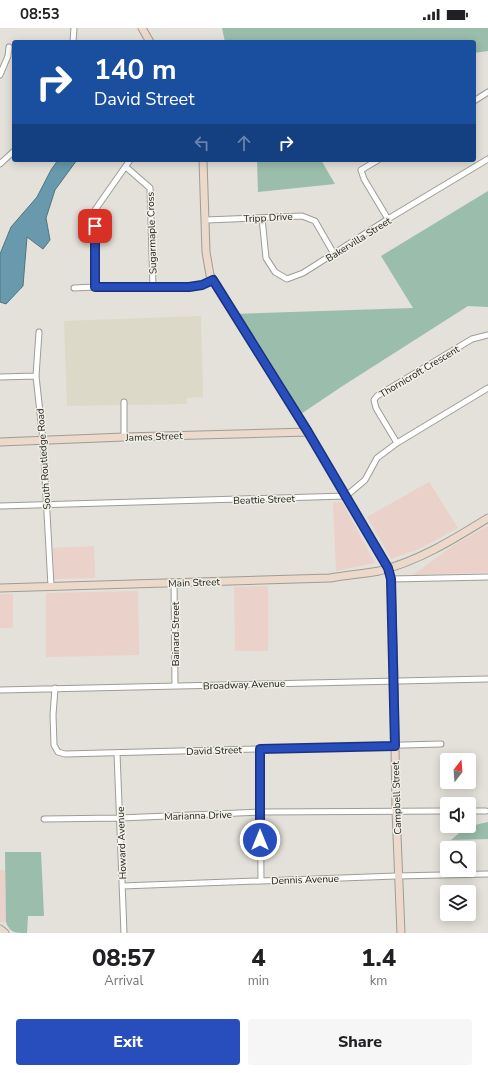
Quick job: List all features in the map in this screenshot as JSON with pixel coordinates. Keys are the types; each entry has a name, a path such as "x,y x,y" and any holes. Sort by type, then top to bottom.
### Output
{"street":[{"path":"73,40 74,28"},
{"path":"142,28 149,40"},
{"path":"0,75 8,56 9,47"},
{"path":"476,99 488,92"},
{"path":"0,164 12,153"},
{"name":"Bakervilla Street","path":"262,218 266,258 274,272 287,279 303,273 388,219 488,159"},
{"path":"95,287 95,210 129,162"},
{"name":"Campbell Street","path":"203,162 206,252 210,275 308,432 388,568 391,579 396,811 401,933"},
{"path":"375,162 361,170 364,179 388,219"},
{"name":"Sugarmaple Cross","path":"126,167 150,188 153,287"},
{"name":"Tripp Drive","path":"206,220 302,216 315,221 334,254"},
{"path":"74,288 189,287 202,285 213,280"},
{"name":"South Routledge Road","path":"39,332 36,376 43,440 51,586"},
{"name":"Thornicroft Crescent","path":"397,443 376,408 374,400 377,396 472,339 488,335"},
{"path":"0,377 36,376"},
{"path":"346,496 365,480 377,458 397,443 488,388"},
{"path":"124,402 124,437"},
{"name":"James Street","path":"0,442 308,432"},
{"name":"Beattie Street","path":"0,506 346,496"},
{"name":"Main Street","path":"0,588 330,578 388,568 449,542 488,518"},
{"path":"391,579 488,577"},
{"name":"Bainard Street","path":"174,582 175,686"},
{"name":"Broadway Avenue","path":"0,690 488,679"},
{"name":"David Street","path":"55,688 53,715 54,745 58,752 65,754 441,744"},
{"path":"260,749 261,881"},
{"name":"Howard Avenue","path":"117,753 124,933"},
{"name":"Marianna Drive","path":"44,819 120,818 260,812 440,811"},
{"path":"476,811 486,811"},
{"name":"Dennis Avenue","path":"122,886 488,874"},
{"path":"0,929 6,933"}],"shaded area":[{"path":"201,316 203,397 187,398 187,404 67,406 64,321"},
{"path":"429,482 458,528 419,549 391,559 367,517"},
{"path":"333,502 342,502 375,563 336,571"},
{"path":"488,526 488,572 413,575 454,545"},
{"path":"94,546 95,578 54,579 53,548"},
{"path":"268,586 268,651 235,651 234,587"},
{"path":"138,591 139,655 46,657 46,593"},
{"path":"0,594 13,594 13,628 0,628"},
{"path":"0,870 5,870 6,922 0,922"}],"green space":[{"path":"222,28 488,28 488,51 476,53 476,40 225,40"},
{"path":"257,162 322,162 335,184 258,192"},
{"path":"488,191 488,307 468,306 295,418 232,314 413,308 381,256"},
{"path":"488,822 488,839 451,840 459,833 476,833 476,825"},
{"path":"5,852 41,852 44,916 28,916 27,933 14,932 9,928 6,922"}],"water":[{"path":"57,162 76,162 55,190 46,218 50,240 43,249 27,237 23,286 6,304 0,302 0,254 11,227 37,197"}],"route":[{"path":"95,226 95,287 189,287 202,285 213,280 308,432 388,568 391,579 395,746 260,749 260,840"}]}
